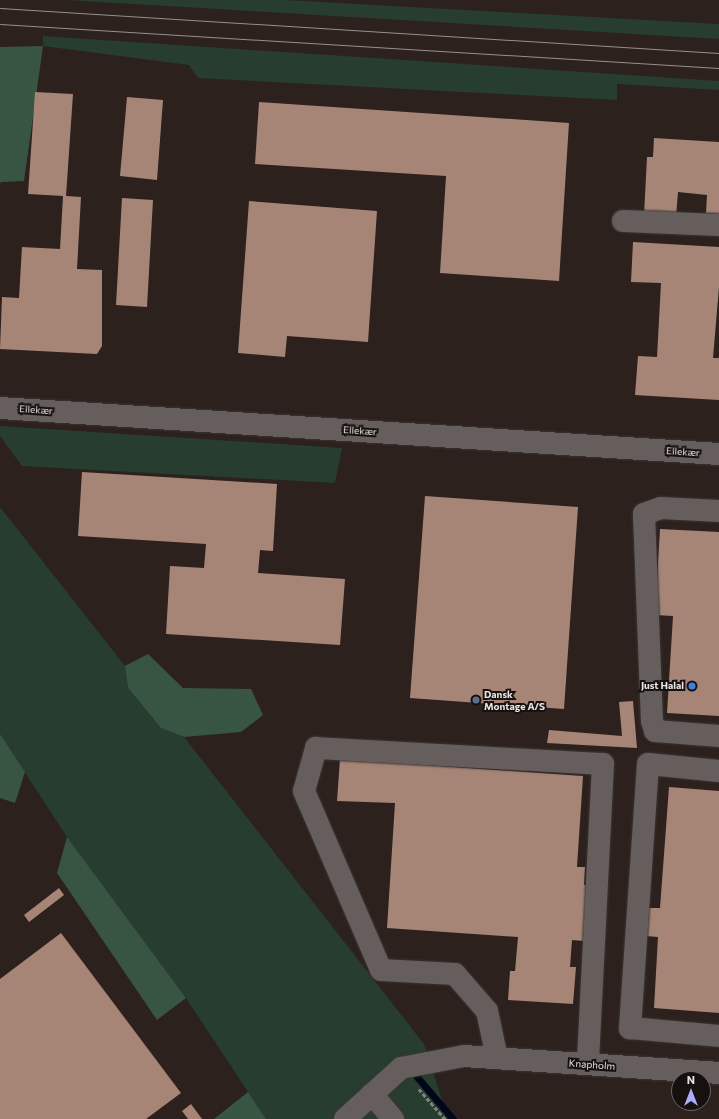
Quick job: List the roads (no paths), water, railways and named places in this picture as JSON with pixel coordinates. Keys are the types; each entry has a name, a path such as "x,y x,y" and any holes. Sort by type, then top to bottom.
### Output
{"street":[{"path":"623,221 719,225"},
{"name":"Ellekær","path":"0,408 719,454"},
{"path":"719,511 661,508 644,514 652,721 655,731 719,736"},
{"path":"497,1058 487,1011 454,974 381,970 304,791 316,748 603,764 588,1064"},
{"path":"719,771 648,764 630,1028 719,1036"},
{"name":"Knapholm","path":"372,1094 401,1068 464,1056 719,1073"},
{"path":"345,1119 372,1094 393,1119"}],"waterway":[{"path":"417,1077 453,1119"}],"tram line":[{"path":"0,8 719,53"},
{"path":"0,24 719,68"}],"place":[{"name":"Just Halal","path":"692,686"},
{"name":"Dansk Montage A/S","path":"476,700"}]}
